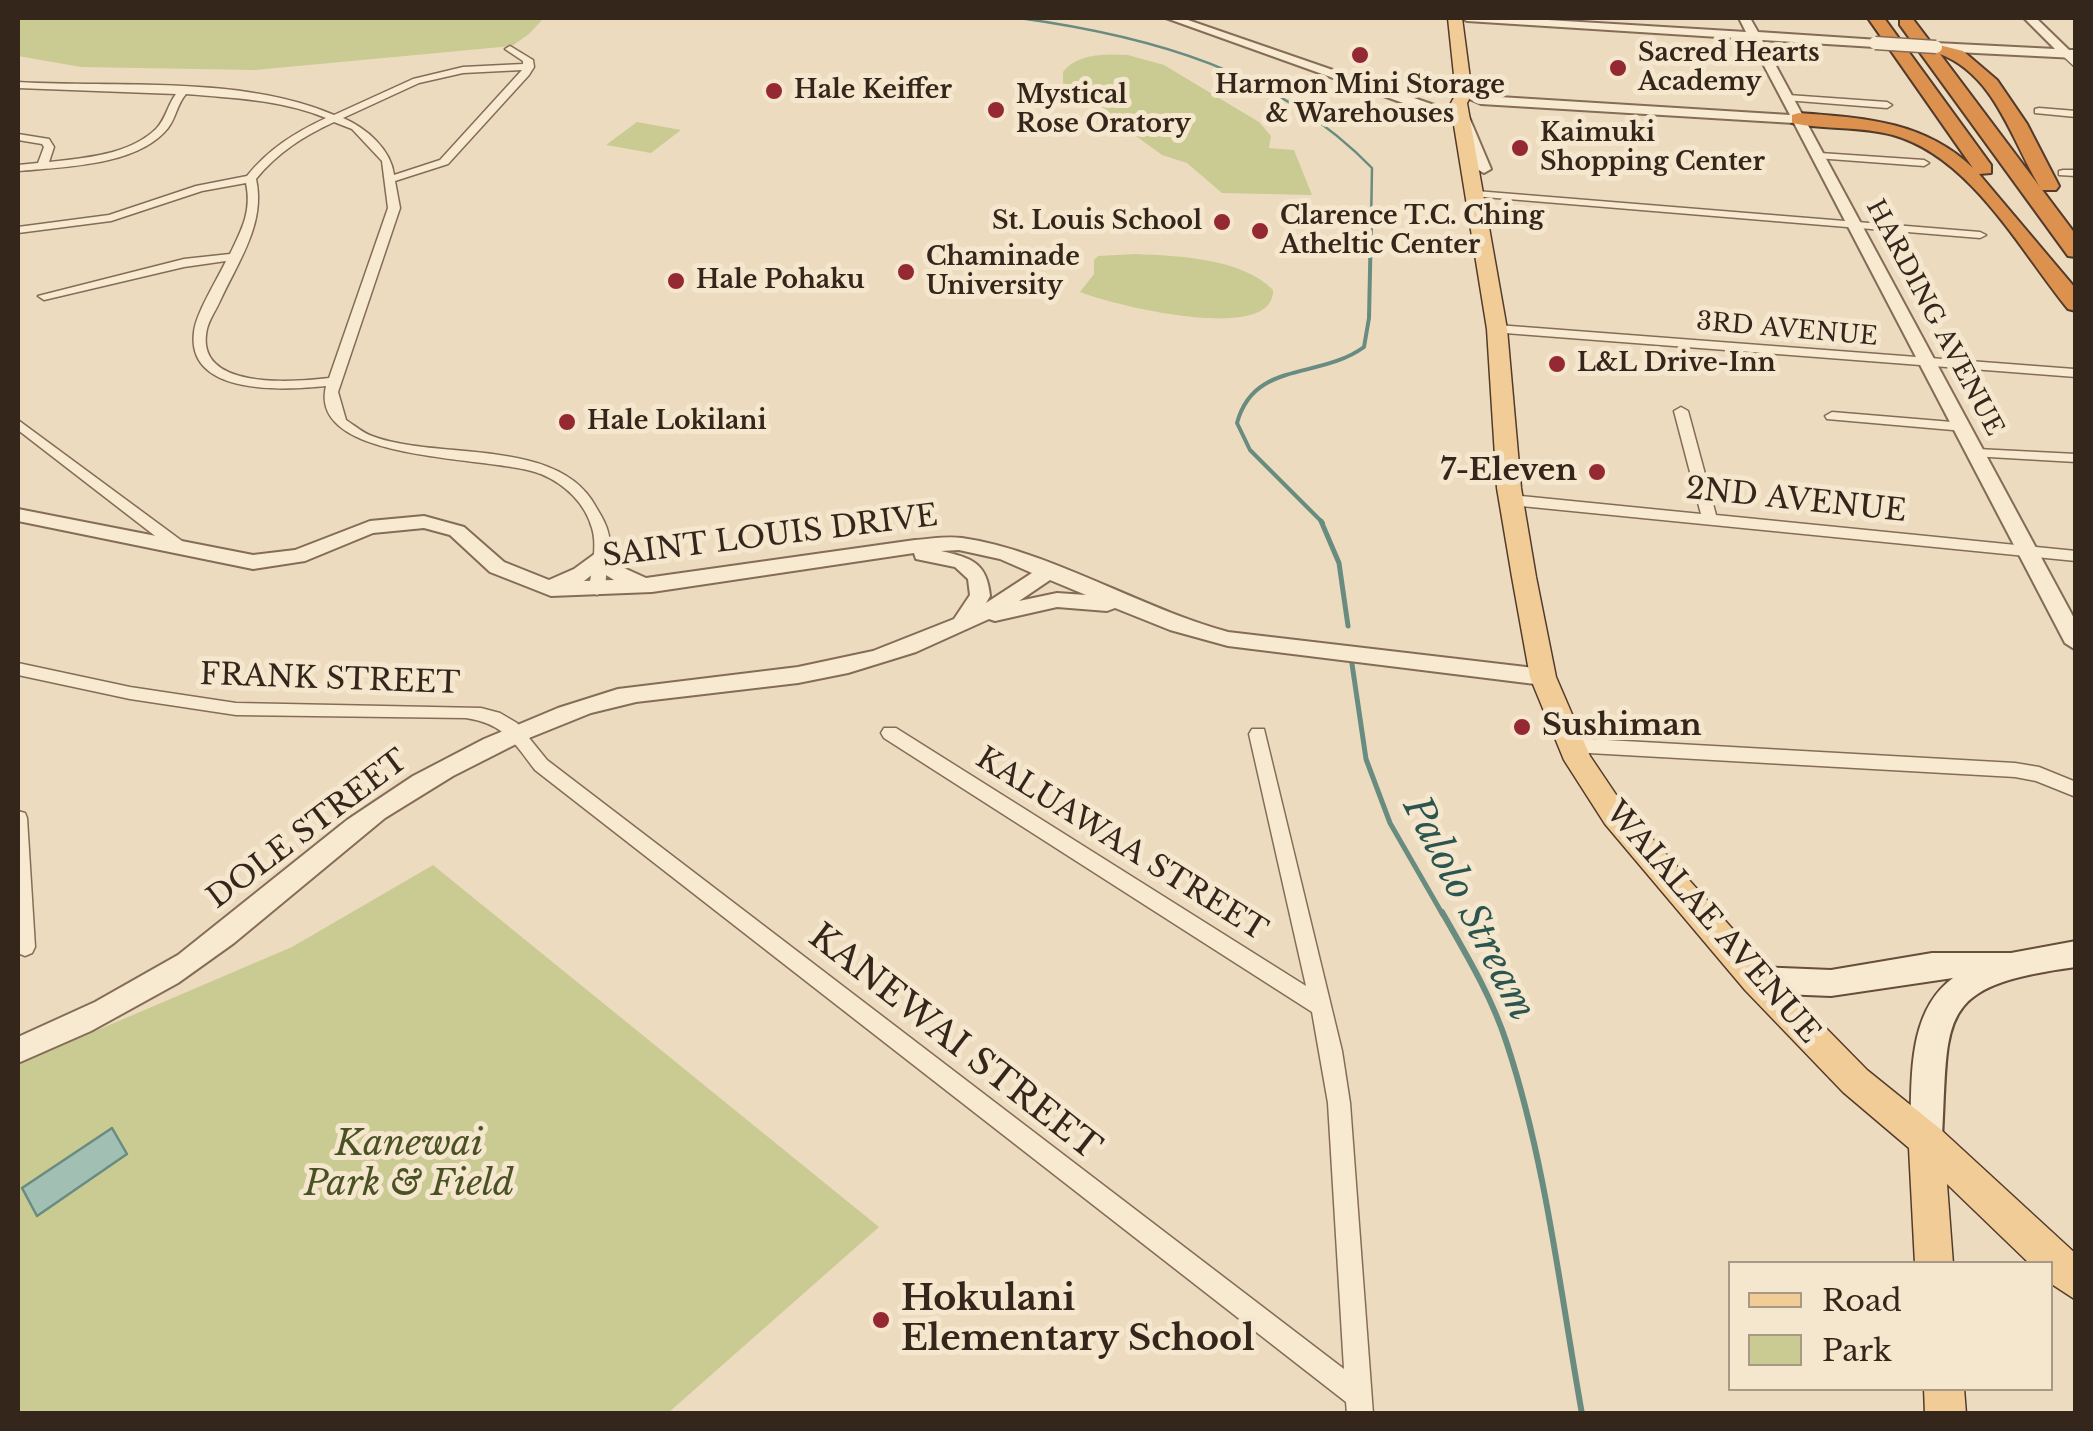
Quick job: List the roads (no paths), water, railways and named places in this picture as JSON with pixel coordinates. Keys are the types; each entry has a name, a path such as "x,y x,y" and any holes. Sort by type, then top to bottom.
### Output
{"highway":[{"path":"1876,18 2076,304"},
{"path":"1903,18 2076,251"},
{"path":"1936,46 1968,60 2010,114 2076,238"},
{"path":"1968,60 1969,54 1988,50"},
{"path":"1799,119 1896,130 1944,150 1968,173 2076,304"}],"main road":[{"name":"WAIALAE AVENUE","path":"1455,18 1469,182 1476,194 1497,329 1511,500 1543,677 1571,746 1614,816 1757,980 1855,1081 1926,1140 2076,1281"},
{"name":"WAIALAE AVENUE","path":"1463,94 1476,109 1486,185 1476,194"},
{"path":"1757,980 1831,983 1932,966 2019,963 2072,953"},
{"path":"1934,1261 1926,1140 1938,1018 1946,1004 1963,989 2019,963"}],"street":[{"path":"1172,18 1461,118 1469,124 1473,156 1484,170"},
{"path":"1467,18 2070,54"},
{"name":"HARDING AVENUE","path":"1745,18 2076,643"},
{"path":"2030,18 2070,54 2076,65"},
{"path":"510,49 522,54 529,67"},
{"path":"18,230 110,218 200,188 251,179 267,158 302,133 427,77 476,68 529,67"},
{"path":"395,178 444,162 529,67"},
{"path":"18,84 256,96 338,118 379,146 395,178 394,208 330,392 332,412 359,437 390,446 509,460 563,479 588,501 596,514 600,529 597,590"},
{"path":"18,168 96,158 142,142 163,128 172,101 184,91"},
{"path":"1401,98 1434,102 1463,94 1481,100 1799,119"},
{"path":"1788,98 1887,105"},
{"path":"2039,112 2076,114"},
{"path":"18,137 45,141 49,147 44,165"},
{"path":"1820,156 1924,163"},
{"path":"251,179 255,209 200,330 200,350 204,359 224,374 254,384 294,387 334,381"},
{"path":"1476,194 1980,235"},
{"path":"44,296 184,263 234,257"},
{"name":"3RD AVENUE","path":"1497,329 2074,373"},
{"path":"1681,411 1710,520"},
{"path":"1832,416 1964,427"},
{"path":"18,424 177,545"},
{"path":"1977,453 2076,458"},
{"name":"2ND AVENUE","path":"1511,500 2076,556"},
{"name":"SAINT LOUIS DRIVE","path":"18,515 177,545 234,560 264,562 298,556 370,528 424,522 458,531 497,567 548,588 597,590 937,544 982,547 1177,625 1228,639 1543,677"},
{"path":"882,551 953,559 974,572 980,583 980,596 958,624"},
{"path":"600,556 608,570 652,585"},
{"path":"548,588 573,579 600,556"},
{"name":"DOLE STREET","path":"18,1050 186,964 334,843 401,795 517,734 581,710 650,691 823,672 879,656 958,624 1028,587 1046,572"},
{"path":"958,624 1056,600 1136,608"},
{"name":"FRANK STREET","path":"18,669 130,693 236,709 478,713 512,724 517,734"},
{"name":"KANEWAI STREET","path":"517,734 541,766 1359,1405"},
{"name":"KALUAWAA STREET","path":"890,734 1320,1007"},
{"path":"1258,734 1339,1102 1359,1405"},
{"path":"1571,746 2015,770 2039,774 2076,790"},
{"path":"18,818 25,947"}],"waterway":[{"name":"Palolo Stream","path":"1019,18 1116,35 1163,48 1209,63 1296,106 1372,168 1371,226"},
{"name":"Palolo Stream","path":"1321,521 1250,450 1237,423 1245,403 1273,380 1328,364 1364,347 1369,318 1371,224"},
{"name":"Palolo Stream","path":"1321,521 1339,563 1348,626"},
{"name":"Palolo Stream","path":"1352,664 1366,759 1390,823 1443,915"},
{"name":"Palolo Stream","path":"1442,912 1494,1009 1521,1089 1551,1227 1582,1414"}],"place":[{"name":"Harmon Mini Storage & Warehouses","path":"1360,55"},
{"name":"Sacred Hearts Academy","path":"1618,68"},
{"name":"Hale Keiffer","path":"774,91"},
{"name":"Mystical Rose Oratory","path":"996,110"},
{"name":"Kaimuki Shopping Center","path":"1520,148"},
{"name":"St. Louis School","path":"1222,222"},
{"name":"Clarence T.C. Ching Atheltic Center","path":"1260,231"},
{"name":"Chaminade University","path":"906,272"},
{"name":"Hale Pohaku","path":"676,281"},
{"name":"L&L Drive-Inn","path":"1557,364"},
{"name":"Hale Lokilani","path":"567,422"},
{"name":"7-Eleven","path":"1597,472"},
{"name":"Sushiman","path":"1522,727"},
{"name":"Hokulani Elementary School","path":"881,1320"}],"park label":[{"name":"Kanewai Park & Field","path":"409,1165"}]}
